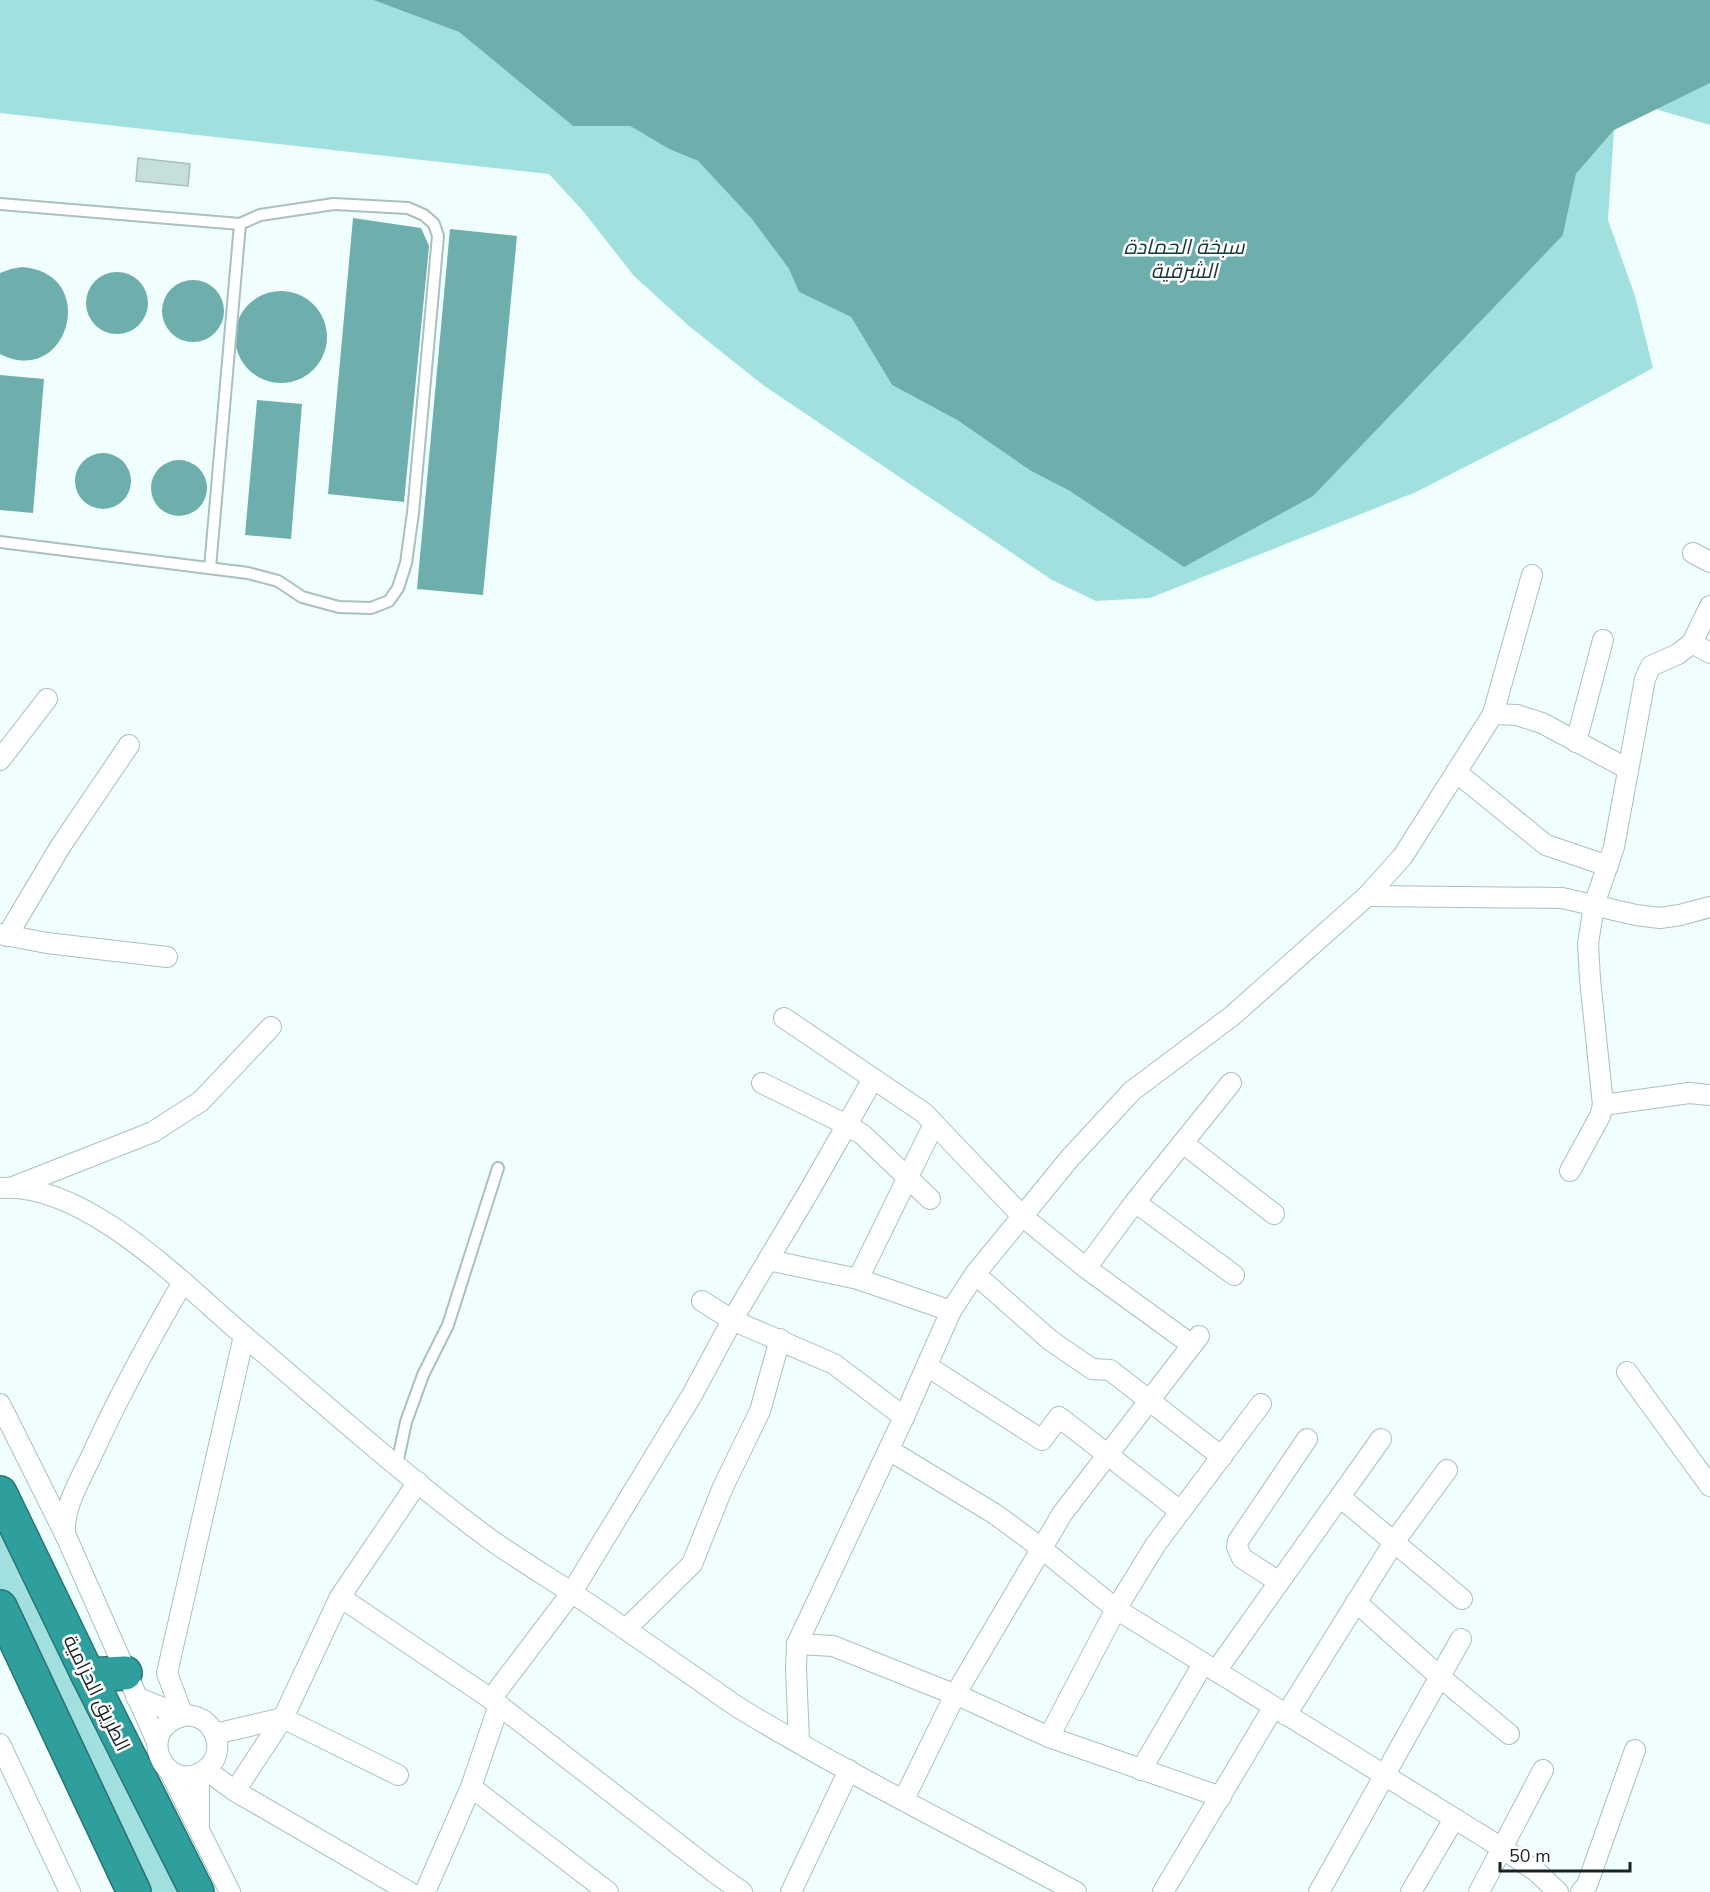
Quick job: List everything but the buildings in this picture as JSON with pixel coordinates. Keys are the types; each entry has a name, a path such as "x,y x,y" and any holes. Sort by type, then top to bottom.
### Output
{"highway":[{"name":"الطريق الحزامية","path":"0,1494 197,1892"},
{"path":"0,1607 134,1892"},
{"path":"88,1675 131,1685"}],"street":[{"path":"799,1742 797,1644 889,1450 951,1311 975,1274 1022,1215 1070,1158 1132,1091 1232,1016 1367,896 1403,856 1493,714 1532,575"},
{"path":"1570,1171 1600,1116 1603,1105 1588,944 1594,905 1614,847 1645,679 1651,666 1678,654 1692,644 1710,606"},
{"path":"1576,742 1603,640"},
{"path":"1692,644 1710,653"},
{"path":"0,760 47,699"},
{"path":"1493,714 1517,715 1542,723 1628,769"},
{"path":"129,746 60,847 4,935 167,957"},
{"path":"1456,772 1546,845 1608,866"},
{"path":"1367,896 1562,898 1636,915 1660,918 1710,907"},
{"path":"784,1018 924,1113 1022,1215 1086,1268 1196,1341 1062,1514 955,1695 904,1799"},
{"path":"6,1188 153,1132 201,1101 271,1027"},
{"path":"425,1892 471,1787 495,1702 572,1592 692,1395 732,1320 873,1079"},
{"path":"762,1083 863,1135 930,1199"},
{"path":"1086,1268 1135,1202 1231,1083"},
{"path":"1603,1105 1689,1093 1710,1095"},
{"path":"858,1279 934,1124"},
{"path":"1183,1143 1274,1214"},
{"path":"6,1188 36,1191 80,1208 116,1230 183,1282 418,1482 493,1541 572,1592 742,1710 1076,1892"},
{"path":"1135,1202 1234,1275"},
{"path":"768,1260 858,1279 951,1311"},
{"path":"975,1274 1050,1340 1092,1369 1110,1370 1222,1457"},
{"path":"65,1534 64,1524 74,1494 107,1422 183,1282"},
{"path":"702,1301 732,1320 834,1364 904,1417"},
{"path":"183,1716 167,1673 244,1336"},
{"path":"626,1629 692,1564 723,1487 760,1411 780,1339"},
{"path":"927,1366 1042,1440 1059,1417 1180,1511"},
{"path":"1627,1372 1710,1486"},
{"path":"0,1404 65,1534 157,1742 159,1758 169,1770 230,1892"},
{"path":"1049,1737 1116,1609 1155,1544 1262,1404"},
{"path":"1280,1582 1242,1558 1237,1547 1238,1541 1307,1439"},
{"path":"1141,1770 1209,1668 1280,1582 1381,1439"},
{"path":"889,1450 995,1514 1116,1609 1502,1848 1537,1872 1558,1892"},
{"path":"1163,1892 1221,1797 1356,1602 1394,1542 1447,1470"},
{"path":"235,1791 282,1718 340,1598 418,1482"},
{"path":"1340,1497 1462,1599"},
{"path":"340,1598 495,1702 742,1892"},
{"path":"1356,1602 1440,1677 1509,1734"},
{"path":"1318,1892 1461,1639"},
{"path":"797,1644 833,1646 955,1695 1049,1737 1221,1797"},
{"path":"131,1685 183,1716"},
{"path":"157,1742 163,1728 175,1718 183,1716 198,1718 211,1727 215,1734 217,1749 212,1764 202,1772 184,1776 169,1770"},
{"path":"215,1734 282,1718 398,1774"},
{"path":"0,1744 70,1892"},
{"path":"1581,1892 1587,1885 1635,1750"},
{"path":"791,1892 849,1770"},
{"path":"1479,1892 1543,1770"},
{"path":"202,1772 388,1887 409,1892"},
{"path":"199,1827 202,1772"},
{"path":"471,1787 608,1892"},
{"path":"1411,1892 1454,1819"}],"lane":[{"path":"0,204 240,224 260,215 334,204 408,208 424,215 434,224 438,236 413,513 406,563 398,588 389,601 371,608 339,607 302,597 278,581 248,573 0,542"},
{"path":"210,568 240,224"},
{"path":"397,1464 406,1422 423,1375 448,1325 498,1168"}],"shaded area":[{"path":"0,0 373,0 459,32 573,126 630,126 669,149 698,161 751,218 789,269 799,292 851,317 892,385 957,420 1031,471 1070,491 1563,235 1576,174 1614,130 1608,220 1635,296 1653,368 1416,492 1150,598 1096,601 1052,580 763,385 689,326 634,276 583,211 549,174 0,113"},
{"path":"1710,83 1710,125 1655,109"},
{"path":"0,1522 182,1892 143,1892 0,1596"}],"water":[{"name":"سبخة الحمادة الشرقية","path":"373,0 1710,0 1710,83 1614,130 1576,174 1563,235 1313,496 1184,567 1070,491 1031,471 957,420 892,385 851,317 799,292 789,269 751,218 698,161 669,149 630,126 573,126 459,32"},
{"path":"353,218 421,228 429,246 404,502 328,494"},
{"path":"450,229 517,236 483,595 417,589"},
{"path":"22,267 47,274 61,288 68,306 66,326 58,343 43,356 24,361 0,354 0,273"},
{"path":"117,272 139,281 148,303 139,325 117,334 95,325 86,303 95,281"},
{"path":"193,280 215,289 224,311 215,333 193,342 171,333 162,311 171,289"},
{"path":"281,291 299,294 314,304 324,319 327,337 324,355 314,370 299,380 281,383 263,380 248,370 238,355 235,337 238,319 248,304 263,294"},
{"path":"0,375 44,379 33,513 0,510"},
{"path":"257,400 302,404 291,539 245,535"},
{"path":"103,453 114,455 123,461 129,470 131,481 129,492 123,501 114,507 103,509 92,507 83,501 77,492 75,481 77,470 83,461 92,455"},
{"path":"179,460 190,462 199,468 205,477 207,488 205,499 199,508 190,514 179,516 168,514 159,508 153,499 151,488 153,477 159,468 168,462"}]}
